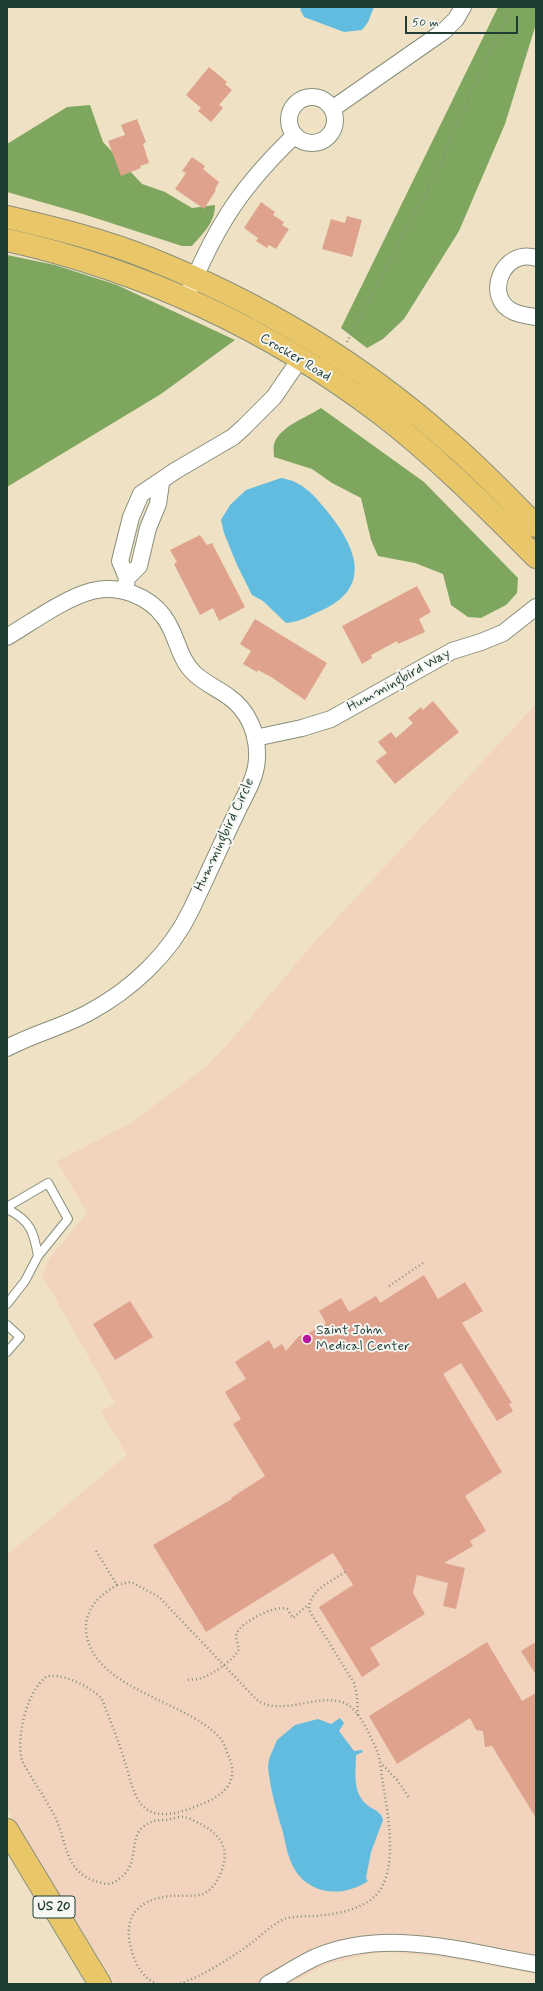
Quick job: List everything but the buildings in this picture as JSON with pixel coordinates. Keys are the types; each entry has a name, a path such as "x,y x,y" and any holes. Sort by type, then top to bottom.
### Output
{"main road":[{"name":"Crocker Road","path":"7,217 113,245 148,258 194,278 282,322 370,379 445,438 536,526"},
{"name":"Crocker Road","path":"7,240 83,260 137,279 186,299 233,322 300,359 362,401 401,430 463,485 536,557"},
{"name":"US 20","path":"7,1830 100,1984"}],"street":[{"path":"332,109 444,32 456,19 463,7"},
{"path":"313,97 327,103 332,109 334,124 331,132 326,138 319,142 304,142 295,135 290,127 289,120 294,106 299,101 313,97"},
{"path":"186,299 194,278 215,234 238,197 259,170 295,135"},
{"path":"536,258 525,256 510,262 500,275 498,290 504,304 509,309 514,312 536,317"},
{"path":"126,585 139,566 148,528 158,504 161,483 175,471 219,446 244,428 274,397 300,359"},
{"name":"Hummingbird Circle","path":"7,637 81,594 126,585 159,610 170,626 184,659 193,672 228,696 241,708 251,725 257,758 250,785 187,918 166,948 146,971 114,998 87,1013 7,1048"},
{"name":"Hummingbird Way","path":"254,738 302,728 331,719 452,651 503,633 536,607"},
{"path":"268,1984 304,1963 332,1952 351,1947 385,1943 441,1946 536,1964"}],"lane":[{"path":"7,1304 25,1281 38,1256 68,1219 48,1183 7,1208 21,1217 32,1231 38,1256"},
{"path":"7,1324 20,1337 7,1352"}],"path":[{"path":"347,342 436,173 471,92 512,7"},
{"path":"389,1286 423,1263"},
{"path":"96,1551 118,1585"},
{"path":"188,1680 202,1678 223,1666 239,1651 238,1633 247,1623 277,1607 287,1609 293,1618 309,1603 314,1593 345,1572"},
{"path":"158,1984 146,1977 134,1960 128,1934 133,1914 137,1908 157,1899 194,1895 209,1890 216,1882 224,1862 224,1845 219,1837 210,1830 188,1818 183,1817 154,1821 144,1826 138,1833 132,1862 120,1879 114,1883 108,1884 90,1879 77,1870 71,1862 54,1814 22,1761 20,1754 26,1710 32,1692 46,1676 58,1675 82,1685 102,1699 120,1746 133,1792 144,1807 159,1813 179,1812 219,1795 229,1785 232,1769 220,1737 183,1713 116,1676 105,1667 88,1643 86,1625 90,1609 100,1597 118,1585 130,1582 159,1597 184,1621 223,1666 262,1704 283,1706 328,1701 346,1704 358,1715 374,1745 380,1762 389,1813 390,1840 386,1879 376,1896 364,1904 339,1912 284,1919 249,1944 200,1975 179,1984"},
{"path":"309,1603 309,1614 354,1683 357,1696 358,1715"},
{"path":"380,1762 394,1776 410,1799"}],"shaded area":[{"name":"Saint John Medical Center","path":"536,704 536,1974 447,1958 390,1952 370,1954 328,1964 290,1984 115,1984 7,1809 7,1555 127,1455 101,1412 115,1403 42,1275 49,1259 87,1213 57,1161 131,1123 207,1066 240,1030 310,947"}],"green space":[{"path":"498,7 536,7 536,24 505,124 459,231 404,319 383,339 367,348 341,328"},
{"path":"90,105 103,142 142,184 165,192 192,208 215,205 211,222 192,246 182,246 83,214 7,192 7,144 67,107"},
{"path":"7,255 55,265 117,285 235,340 161,394 7,487"},
{"path":"321,408 424,482 518,578 517,593 506,605 481,618 468,617 451,605 443,574 415,563 378,556 371,540 361,498 332,483 312,469 274,457 274,444 282,432 294,423"}],"water":[{"path":"303,7 374,7 368,22 362,30 344,32 304,17 300,9"},
{"path":"281,478 295,482 302,486 322,505 338,525 346,539 352,553 355,567 353,580 347,592 336,603 303,619 286,623 263,601 252,595 237,565 224,533 221,520 230,505 246,490"},
{"path":"340,1718 344,1723 339,1731 354,1751 362,1750 363,1752 356,1755 355,1775 359,1793 366,1804 378,1812 383,1820 371,1852 366,1878 368,1881 349,1890 329,1891 310,1885 302,1879 292,1865 288,1855 270,1783 268,1767 269,1759 277,1740 295,1725 318,1719 331,1724"}],"place":[{"name":"Saint John Medical Center","path":"307,1339"}]}
